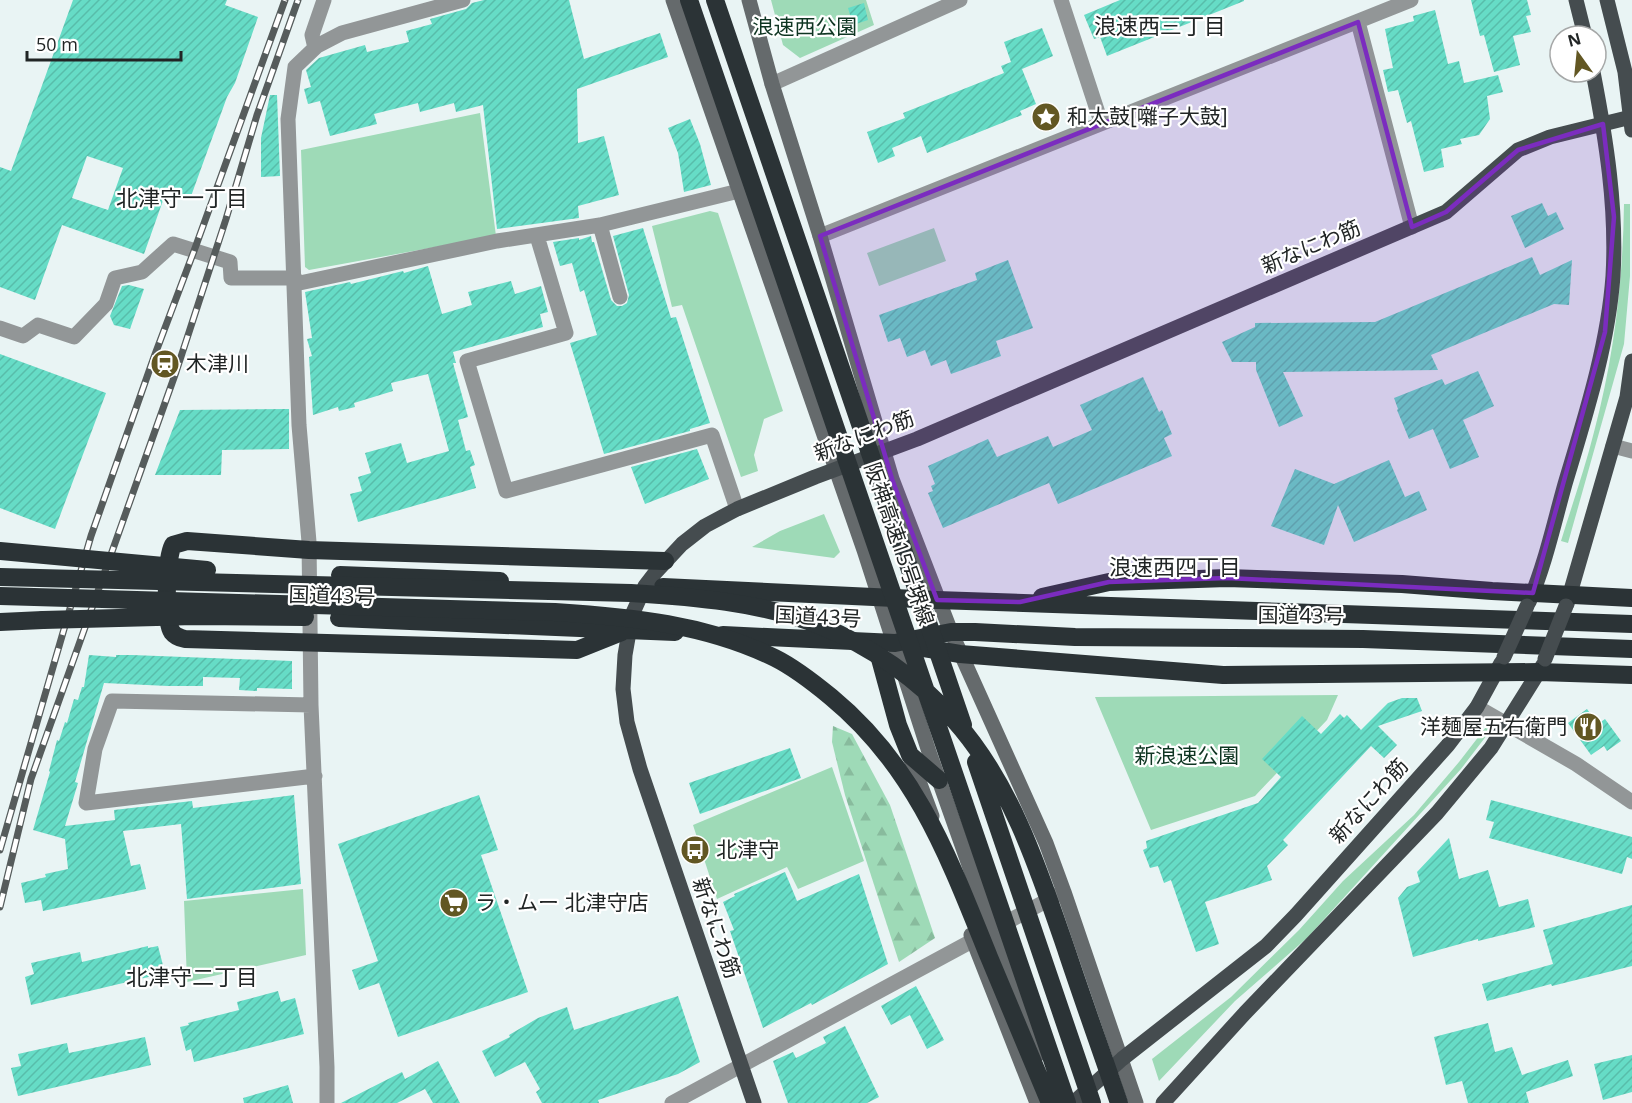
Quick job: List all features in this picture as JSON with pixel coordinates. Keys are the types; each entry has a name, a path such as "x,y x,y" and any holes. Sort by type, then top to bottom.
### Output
{"highway":[{"name":"阪神高速15号堺線","path":"689,0 1067,1103"},
{"name":"阪神高速15号堺線","path":"715,0 1092,1103"},
{"path":"629,629 577,651 185,639 177,637 172,632 168,619 168,558 173,545 179,542 309,550 665,561"},
{"name":"国道43号","path":"0,551 173,568 937,600 1632,624"},
{"path":"0,577 662,595 733,603 819,626 893,665 927,691 956,722 982,757 1003,793 1039,873 1119,1103"},
{"path":"1020,602 1109,582 1227,578 1402,584 1530,599 1569,601 1632,598"},
{"path":"0,596 555,612 621,616 705,631 778,659 815,684 850,713 882,746 909,783 932,824 956,875 1050,1103"},
{"name":"国道43号","path":"0,620 194,616 339,618 629,629 875,643 895,643 951,632 1117,638 1363,639 1632,649"},
{"path":"875,643 898,725 910,755 939,780"},
{"path":"895,643 960,654 1223,675 1496,674 1542,666 1632,675"}],"main road":[{"path":"1576,0 1582,24"},
{"name":"新なにわ筋","path":"754,1103 632,743 623,689 629,629 637,602 645,586 682,544 705,526 737,509 928,434 1446,212 1518,150 1550,136 1603,124 1631,123 1625,72 1607,0"},
{"name":"新なにわ筋","path":"1073,1103 1122,1059 1266,946 1448,745 1477,707 1496,674 1530,599 1587,410 1606,325 1613,277 1614,217 1603,124 1595,84"},
{"path":"1163,1103 1245,1013 1437,813 1491,748 1508,723 1542,666 1569,601 1627,397 1632,361"}],"street":[{"path":"315,48 312,35 324,0"},
{"path":"327,1103 311,705 312,642 309,550 299,425 288,119 296,67 315,48 342,33 463,0"},
{"path":"673,0 880,597 939,780 1057,1103"},
{"path":"749,0 772,84 820,236 883,451 937,600 1031,808 1064,892 1136,1103"},
{"path":"772,84 960,0"},
{"path":"1061,0 1101,122"},
{"path":"820,236 1101,122 1358,22 1379,6 1412,0"},
{"path":"1358,22 1412,227"},
{"path":"0,328 23,336 38,325 74,337 106,304 115,278 142,272 173,244 230,262 231,278 295,281 435,253 600,225 739,190"},
{"path":"600,225 620,297"},
{"path":"537,236 566,333 467,361 506,491 712,435 737,509"},
{"path":"1613,446 1632,451"},
{"path":"311,705 112,701 95,749 86,803 315,776"},
{"path":"1477,707 1576,764 1632,802"},
{"path":"910,755 973,940 1037,1103"},
{"path":"672,1103 1064,892"},
{"path":"1109,1103 1122,1059"}],"highlighted area":[{"path":"1358,22 1412,227 1446,212 1518,150 1603,124 1614,217 1605,332 1533,593 1227,578 1109,582 1020,602 937,600 892,479 820,236"}],"green space":[{"name":"浪速西公園","path":"771,0 866,0 874,25 800,58 783,45"},
{"path":"480,113 496,236 309,270 305,267 301,150"},
{"path":"1624,204 1630,204 1630,276 1624,344 1568,543 1561,541 1590,446 1612,347 1622,262"},
{"path":"710,211 718,213 783,411 764,419 754,455 758,471 741,477 682,305 672,307 652,226"},
{"path":"934,228 946,261 879,286 867,253"},
{"path":"824,514 840,552 834,558 752,547 780,531"},
{"name":"新浪速公園","path":"1338,695 1327,720 1255,796 1151,830 1095,697"},
{"path":"1493,718 1500,718 1461,769 1307,938 1235,1001 1159,1081 1152,1059 1231,997 1299,930 1343,881 1414,815"},
{"path":"833,726 852,734 890,805 935,938 899,962 845,795 832,742"},
{"path":"832,767 864,861 798,889 787,867 717,899 693,825"},
{"path":"303,889 306,955 187,982 184,901"}],"building":[{"path":"73,0 227,0 225,5 258,17 190,199 166,192 144,254 62,225 35,300 0,287 0,167 11,171","holes":["87,156 123,168 108,210 72,198"]},
{"path":"484,0 569,0 584,59 660,33 668,57 577,89 578,143 604,136 619,195 578,206 579,218 497,229 483,105 456,112 454,103 420,112 418,103 374,114 377,124 330,136 320,101 308,104 304,89 311,87 306,70 319,58 365,45 367,52 409,42 406,31 432,24 430,19 466,9 472,3"},
{"path":"1120,0 1244,1 1107,56 1100,37 1094,39 1084,15"},
{"path":"1471,0 1527,0 1531,15 1526,16 1531,32 1513,36 1520,65 1494,72 1484,35 1480,36"},
{"path":"864,3 868,20 853,25 848,8"},
{"path":"1435,10 1448,64 1459,61 1464,83 1498,75 1503,92 1487,96 1490,119 1479,135 1460,139 1462,144 1441,149 1444,167 1424,172 1411,121 1407,123 1398,90 1388,92 1383,70 1393,68 1385,29 1414,21 1413,16"},
{"path":"1042,28 1053,56 1022,69 1036,104 1020,111 1022,115 927,153 921,136 892,148 895,156 878,163 867,132 905,118 903,113 1004,73 1001,66 1011,62 1004,42"},
{"path":"270,95 277,95 280,176 261,177 261,138"},
{"path":"690,119 700,144 711,185 684,192 678,153 668,128"},
{"path":"1542,203 1548,216 1556,212 1564,229 1525,248 1511,216"},
{"path":"643,228 671,318 676,317 710,423 690,429 690,431 604,454 570,343 597,335 584,290 580,292 572,263 560,266 553,242 579,238 579,240 591,236 611,300 617,306 622,306 627,303 629,295 613,236"},
{"path":"1532,257 1540,275 1572,260 1569,305 1554,304 1431,355 1438,370 1283,372 1303,416 1279,427 1256,370 1256,362 1232,362 1222,342 1255,327 1255,323 1375,322"},
{"path":"1008,260 1033,328 996,341 1001,356 951,374 946,360 931,366 925,350 907,357 900,338 888,342 879,315 977,280 975,273"},
{"path":"428,266 442,314 472,305 468,292 511,281 515,294 541,286 548,312 540,314 543,327 453,352 456,363 453,363 468,417 458,420 466,451 470,450 475,465 470,467 476,488 358,522 350,494 362,491 358,477 371,473 365,453 401,443 407,463 449,451 428,374 391,383 393,391 354,403 355,407 339,411 338,407 313,415 309,357 312,356 307,339 312,338 305,292 350,282 351,284 403,271 404,273"},
{"path":"129,285 144,289 130,329 114,325 110,316 122,286"},
{"path":"0,354 106,393 55,529 0,508"},
{"path":"1478,371 1494,406 1463,420 1479,457 1450,469 1433,429 1409,439 1394,398 1442,379 1445,385"},
{"path":"1143,377 1159,412 1162,410 1172,434 1164,438 1172,456 1058,504 1049,483 943,528 928,493 933,491 931,486 935,484 928,466 988,439 997,457 1048,436 1053,447 1092,430 1080,405"},
{"path":"289,409 289,449 222,450 221,475 155,475 180,410"},
{"path":"697,449 709,479 645,504 631,467"},
{"path":"1389,460 1405,497 1419,491 1427,510 1354,542 1338,505 1324,545 1271,526 1295,469 1334,484"},
{"path":"89,655 292,661 292,689 239,690 240,678 203,677 203,686 104,683 75,782 78,783 65,826 115,820 114,810 192,801 193,808 294,795 301,884 187,899 181,824 123,831 131,866 140,864 146,889 43,911 41,900 25,903 21,883 68,869 65,839 33,830 57,740 59,741 65,722 67,723 74,699 78,700 82,687 84,687"},
{"path":"1402,698 1417,698 1422,711 1378,726 1397,745 1384,758 1371,746 1283,840 1288,845 1267,866 1272,880 1205,902 1219,944 1196,952 1171,880 1164,883 1158,866 1150,868 1143,850 1147,848 1146,841 1258,803 1281,777 1262,759 1302,716 1321,734 1340,714 1344,718 1347,715 1361,730 1388,703"},
{"path":"1587,709 1598,724 1605,719 1621,741 1607,751 1604,746 1591,755 1568,723"},
{"path":"790,748 801,778 700,814 689,783"},
{"path":"479,795 498,850 481,855 528,992 398,1037 379,983 359,990 352,970 378,961 338,844"},
{"path":"1491,800 1632,837 1632,859 1627,857 1622,874 1489,838 1494,822 1486,820"},
{"path":"1449,838 1459,879 1488,870 1499,907 1528,899 1535,927 1478,941 1478,939 1413,957 1398,898 1407,887 1420,882 1417,872"},
{"path":"785,872 797,901 859,874 888,964 812,1005 811,1003 763,1028 730,931 734,930 723,902 735,896 734,894"},
{"path":"1632,905 1632,966 1487,1001 1482,984 1553,964 1543,930"},
{"path":"148,946 148,948 158,946 165,973 31,1005 25,977 34,974 31,963 80,952 82,962"},
{"path":"916,986 944,1040 927,1049 910,1015 891,1025 881,1006"},
{"path":"278,991 281,1002 295,998 304,1034 194,1062 191,1049 186,1051 180,1027 239,1010 237,1002"},
{"path":"678,996 700,1062 678,1074 598,1100 599,1103 542,1103 536,1092 540,1089 525,1062 495,1077 482,1051 510,1037 509,1035 538,1018 567,1007 574,1030"},
{"path":"1488,1023 1495,1052 1512,1047 1522,1075 1568,1060 1573,1076 1526,1092 1529,1103 1468,1103 1462,1081 1446,1085 1434,1037"},
{"path":"845,1026 879,1097 867,1103 788,1103 773,1061 793,1052 796,1058 826,1043 823,1037"},
{"path":"145,1037 151,1065 18,1096 11,1068 21,1066 18,1054 67,1043 69,1053"},
{"path":"1632,1055 1632,1092 1603,1100 1594,1064"},
{"path":"438,1061 460,1103 433,1103 425,1089 397,1103 341,1103 402,1072 405,1079"},
{"path":"288,1085 293,1103 244,1103 243,1098"}],"railway":[{"path":"0,850 91,536 285,0"},
{"path":"0,907 31,779 176,372 257,115 298,0"}],"place":[{"name":"和太鼓[囃子大鼓]","path":"1046,117"},
{"name":"木津川","path":"165,364"},
{"name":"洋麺屋五右衛門","path":"1588,727"},
{"name":"北津守","path":"695,850"},
{"name":"ラ・ムー 北津守店","path":"454,903"}],"district":[{"name":"浪速西三丁目","path":"1160,26"},
{"name":"北津守一丁目","path":"182,198"},
{"name":"浪速西四丁目","path":"1175,567"},
{"name":"北津守二丁目","path":"192,977"}]}
